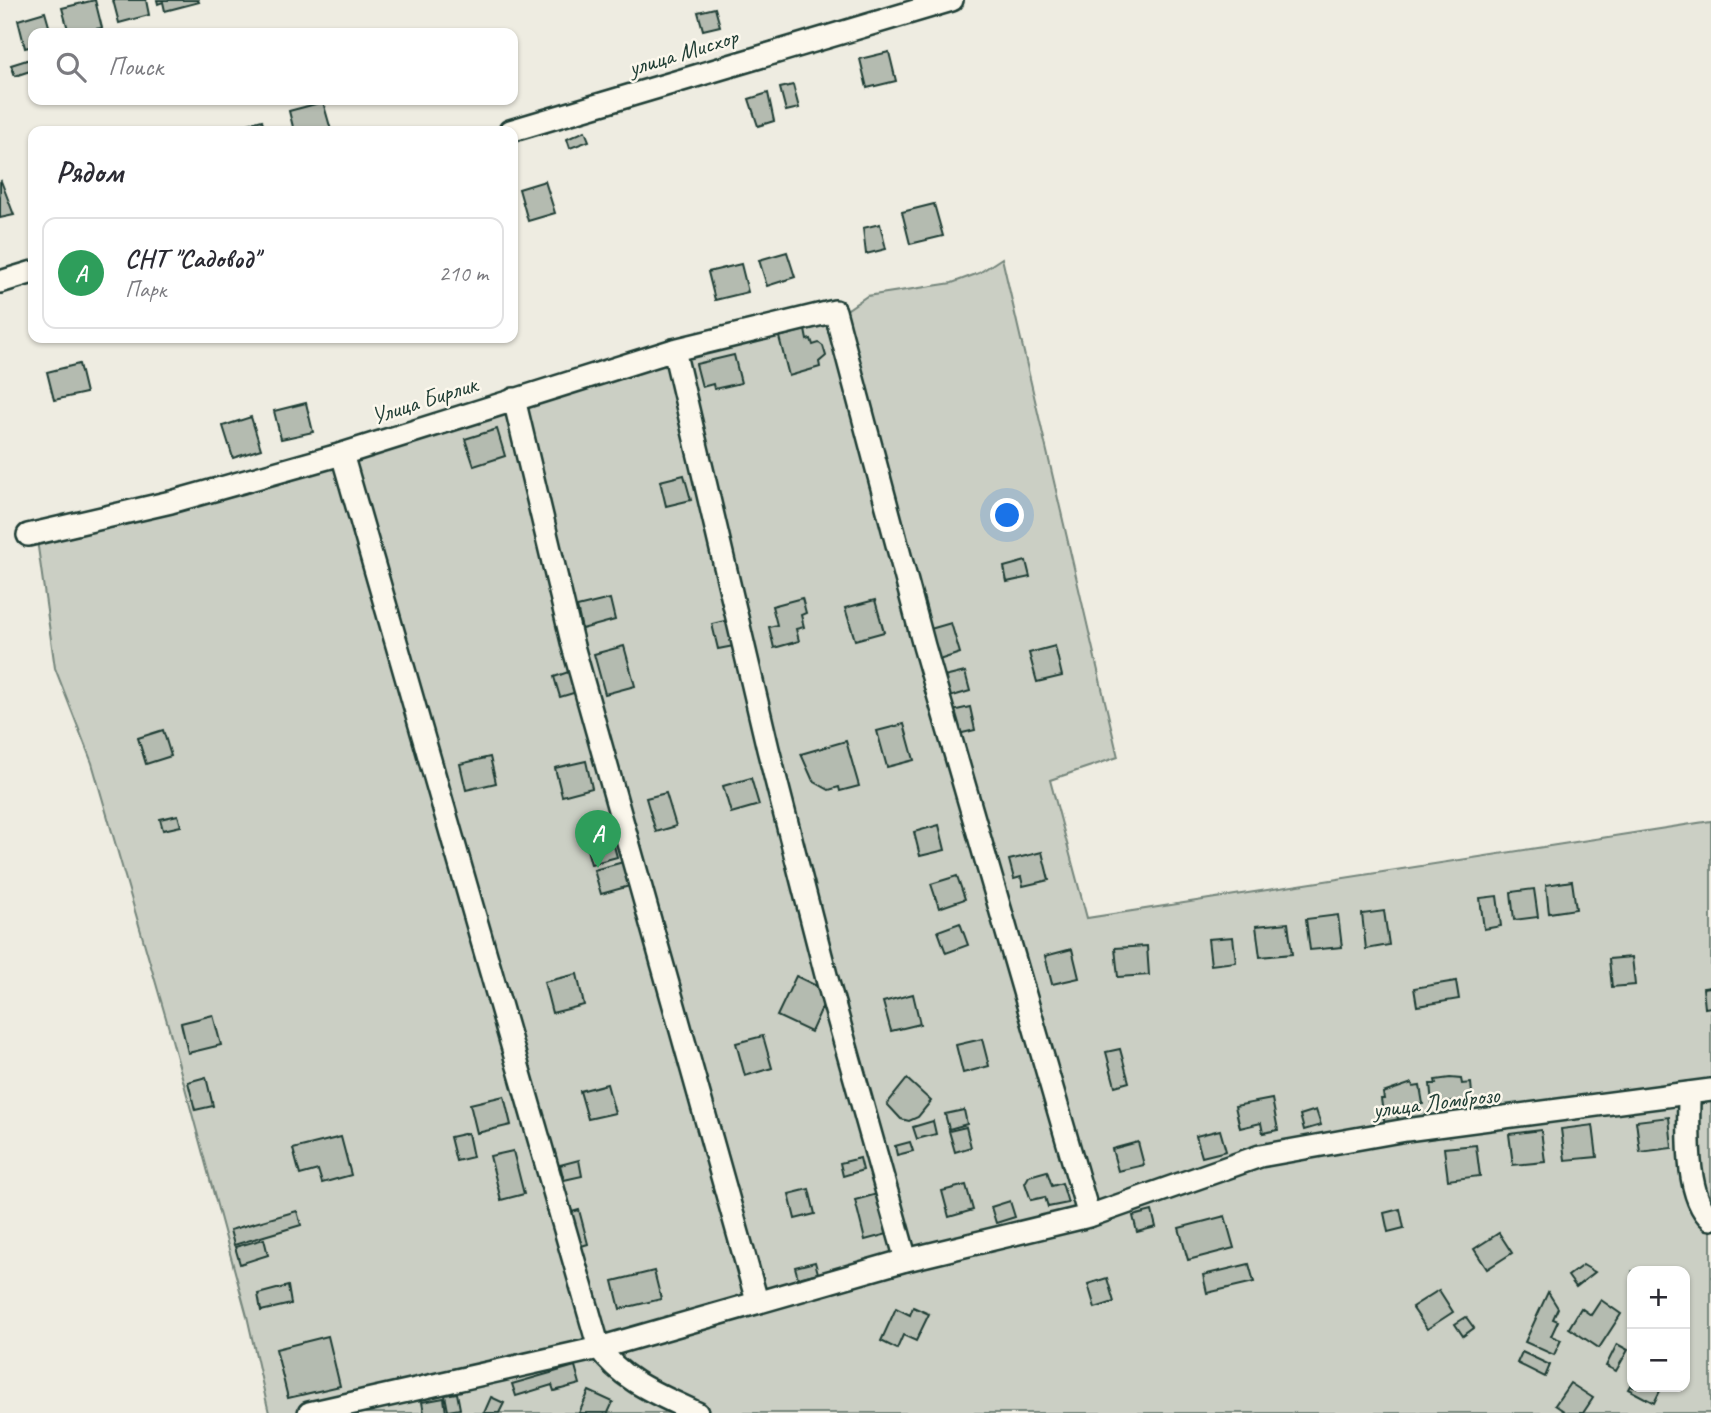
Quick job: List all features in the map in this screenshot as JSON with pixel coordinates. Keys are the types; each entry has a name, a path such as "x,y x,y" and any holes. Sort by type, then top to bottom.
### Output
{"street":[{"name":"улица Мисхор","path":"518,129 953,0"},
{"path":"0,282 28,274"},
{"name":"Улица Бирлик","path":"29,535 171,502 342,454 674,350 835,311 924,646 1089,1216"},
{"path":"674,350 768,749 827,979 906,1260"},
{"path":"514,399 573,646 757,1301"},
{"path":"342,454 599,1348 611,1365 633,1382 697,1413"},
{"name":"улица Ломброзо","path":"310,1413 599,1348 906,1260 1089,1216 1261,1156 1406,1130 1711,1090"},
{"path":"1689,1093 1689,1155 1701,1210 1711,1219"}],"shaded area":[{"path":"1002,258 1118,757 1050,780 1087,918 1711,821 1711,1413 269,1413 247,1316 168,1025 92,763 55,668 37,540 686,357 826,324 867,296 952,283 979,273"}],"building":[{"path":"95,0 102,28 68,28 62,8"},
{"path":"113,0 146,0 149,15 119,23"},
{"path":"157,0 199,2 165,11 163,2 158,4"},
{"path":"715,8 720,26 703,30 698,12"},
{"path":"45,12 50,28 28,28 28,47 25,48 18,20"},
{"path":"889,52 896,81 867,88 860,59"},
{"path":"28,60 28,72 15,76 11,65"},
{"path":"793,85 799,108 786,111 780,88"},
{"path":"768,93 774,121 758,126 749,99"},
{"path":"324,105 330,126 293,126 289,111"},
{"path":"262,120 264,126 241,126"},
{"path":"585,131 589,141 570,148 567,139"},
{"path":"545,181 555,213 528,221 519,189"},
{"path":"0,182 14,215 0,218"},
{"path":"934,204 943,236 910,244 902,212"},
{"path":"880,224 886,249 866,254 863,228"},
{"path":"787,252 795,277 767,286 759,260"},
{"path":"741,264 748,292 715,300 708,272"},
{"path":"805,330 807,340 811,339 813,345 819,343 823,346 826,356 819,362 820,367 789,376 779,337"},
{"path":"734,355 741,383 714,389 713,384 702,387 696,364"},
{"path":"79,364 86,393 54,400 47,372"},
{"path":"306,403 313,432 281,439 274,411"},
{"path":"251,417 261,449 233,458 223,426"},
{"path":"497,429 505,456 474,466 465,439"},
{"path":"684,475 691,500 666,506 660,481"},
{"path":"1026,561 1030,577 1007,582 1004,567"},
{"path":"802,598 806,613 801,615 804,627 796,629 799,641 774,648 769,627 777,625 772,606"},
{"path":"610,599 615,620 582,629 577,607"},
{"path":"875,600 884,632 855,640 845,608"},
{"path":"733,619 739,645 718,649 712,624"},
{"path":"951,623 960,653 936,661 927,630"},
{"path":"624,646 635,686 605,694 594,654"},
{"path":"1055,646 1062,676 1037,682 1029,653"},
{"path":"574,670 580,691 560,697 554,677"},
{"path":"965,672 970,691 946,698 940,678"},
{"path":"970,707 975,730 954,735 948,712"},
{"path":"904,724 914,760 887,767 877,731"},
{"path":"163,730 171,756 146,764 138,738"},
{"path":"846,741 859,786 840,791 839,787 829,790 813,781 801,754"},
{"path":"490,757 496,783 466,790 460,764"},
{"path":"586,761 592,788 562,796 555,768"},
{"path":"751,778 759,805 731,813 723,786"},
{"path":"666,793 676,826 656,832 646,798"},
{"path":"178,815 181,826 163,830 160,819"},
{"path":"608,824 617,857 591,864 582,831"},
{"path":"939,825 945,850 920,856 914,832"},
{"path":"1042,852 1049,880 1023,886 1021,877 1014,879 1009,860"},
{"path":"627,861 633,885 601,894 594,870"},
{"path":"957,876 965,899 939,908 931,884"},
{"path":"1572,881 1576,909 1549,913 1546,885"},
{"path":"1534,889 1538,917 1514,920 1511,892"},
{"path":"1497,896 1501,926 1484,929 1480,898"},
{"path":"1384,911 1389,945 1366,949 1362,914"},
{"path":"1338,915 1342,947 1310,950 1306,919"},
{"path":"960,923 968,945 946,953 938,931"},
{"path":"1288,923 1292,954 1260,957 1256,926"},
{"path":"1233,937 1236,962 1211,965 1208,939"},
{"path":"1147,946 1149,975 1118,977 1115,948"},
{"path":"1072,949 1079,978 1052,984 1045,956"},
{"path":"1632,957 1635,985 1612,987 1609,959"},
{"path":"577,974 584,1005 552,1013 544,982"},
{"path":"796,976 829,992 811,1032 777,1016"},
{"path":"1456,981 1459,999 1417,1006 1414,988"},
{"path":"1711,987 1711,1007 1705,1008 1703,988"},
{"path":"913,994 920,1024 891,1031 883,1002"},
{"path":"213,1015 221,1045 188,1053 181,1023"},
{"path":"763,1036 772,1068 745,1076 736,1043"},
{"path":"982,1039 989,1066 963,1073 956,1045"},
{"path":"1120,1049 1129,1082 1115,1086 1106,1052"},
{"path":"206,1077 213,1106 195,1110 188,1082"},
{"path":"907,1079 931,1101 918,1117 909,1121 901,1119 887,1104"},
{"path":"1461,1079 1462,1084 1471,1083 1474,1115 1457,1117 1455,1101 1432,1103 1430,1084 1436,1084 1435,1080"},
{"path":"1412,1083 1413,1087 1420,1086 1423,1104 1411,1106 1412,1111 1397,1113 1399,1125 1385,1127 1381,1099 1384,1099 1383,1093"},
{"path":"607,1084 615,1113 588,1119 580,1091"},
{"path":"504,1096 511,1125 477,1133 470,1104"},
{"path":"1272,1099 1278,1130 1263,1133 1261,1123 1240,1128 1235,1106"},
{"path":"964,1110 967,1124 949,1129 945,1114"},
{"path":"1316,1110 1321,1125 1304,1130 1300,1115"},
{"path":"1669,1117 1672,1148 1640,1152 1636,1121"},
{"path":"933,1121 936,1134 917,1139 913,1127"},
{"path":"1593,1125 1597,1157 1565,1160 1561,1129"},
{"path":"966,1127 971,1147 955,1152 949,1131"},
{"path":"1220,1130 1226,1151 1202,1157 1196,1136"},
{"path":"1541,1130 1545,1162 1513,1165 1509,1134"},
{"path":"468,1133 473,1157 456,1161 450,1137"},
{"path":"341,1137 351,1175 322,1183 318,1170 300,1175 293,1149"},
{"path":"910,1142 913,1151 897,1155 895,1146"},
{"path":"1138,1142 1144,1165 1118,1171 1112,1149"},
{"path":"1476,1145 1480,1176 1448,1180 1444,1148"},
{"path":"513,1151 524,1194 501,1200 490,1156"},
{"path":"860,1158 863,1170 843,1176 840,1163"},
{"path":"579,1160 582,1176 564,1180 560,1165"},
{"path":"1047,1171 1052,1186 1062,1183 1068,1203 1048,1207 1045,1197 1031,1200 1025,1183 1029,1176"},
{"path":"966,1185 973,1210 949,1217 942,1191"},
{"path":"809,1189 815,1214 795,1219 789,1194"},
{"path":"881,1193 891,1233 865,1240 855,1200"},
{"path":"1010,1201 1015,1217 996,1223 991,1207"},
{"path":"1400,1209 1404,1228 1388,1232 1384,1213"},
{"path":"579,1210 588,1244 578,1247 568,1213"},
{"path":"297,1211 301,1225 234,1245 230,1230"},
{"path":"1152,1211 1156,1227 1137,1232 1133,1216"},
{"path":"1225,1216 1234,1248 1188,1260 1179,1228"},
{"path":"1499,1233 1512,1253 1487,1269 1474,1249"},
{"path":"264,1239 268,1255 240,1264 235,1247"},
{"path":"815,1262 818,1273 798,1278 795,1267"},
{"path":"1249,1264 1254,1282 1207,1293 1203,1275"},
{"path":"1583,1265 1595,1272 1576,1287 1568,1276"},
{"path":"654,1271 661,1299 620,1309 613,1281"},
{"path":"1107,1278 1114,1302 1095,1308 1088,1284"},
{"path":"288,1286 291,1304 261,1311 258,1294"},
{"path":"1439,1290 1453,1312 1427,1329 1412,1307"},
{"path":"1548,1292 1558,1308 1553,1319 1558,1321 1551,1336 1561,1340 1554,1355 1525,1342"},
{"path":"1601,1300 1621,1314 1599,1348 1569,1328 1581,1308 1591,1315"},
{"path":"913,1307 929,1314 916,1341 903,1335 897,1349 881,1341 896,1308 910,1315"},
{"path":"1466,1317 1474,1328 1463,1336 1455,1324"},
{"path":"328,1336 340,1386 288,1398 276,1349"},
{"path":"1617,1344 1627,1349 1616,1371 1606,1366"},
{"path":"1522,1352 1550,1365 1545,1377 1517,1363"},
{"path":"575,1366 580,1384 554,1391 552,1385 516,1396 512,1384"},
{"path":"1570,1383 1593,1398 1583,1413 1567,1413 1555,1405"},
{"path":"589,1391 613,1402 608,1413 579,1413"},
{"path":"1634,1392 1660,1392 1654,1403"},
{"path":"457,1393 460,1409 448,1411 445,1395"},
{"path":"491,1397 504,1403 499,1413 484,1413"},
{"path":"444,1398 446,1413 424,1413 422,1402"}],"place":[{"name":"СНТ \"Садовод\"","path":"598,868"}]}
